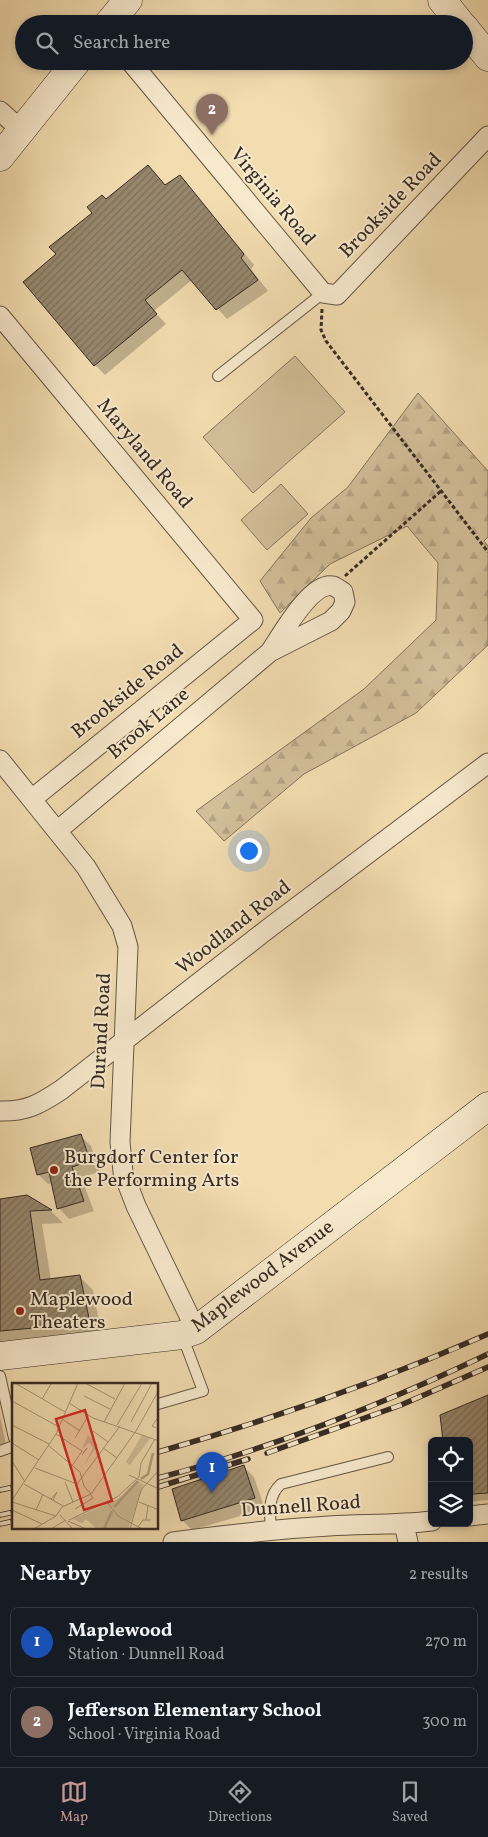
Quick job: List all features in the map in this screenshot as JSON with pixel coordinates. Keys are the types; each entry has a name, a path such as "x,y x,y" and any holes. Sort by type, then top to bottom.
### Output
{"street":[{"path":"116,15 128,0"},
{"path":"442,0 454,15"},
{"path":"473,38 488,57"},
{"path":"0,157 70,70"},
{"name":"Virginia Road","path":"138,70 323,292"},
{"path":"0,111 21,130"},
{"name":"Brookside Road","path":"323,292 337,295 488,136"},
{"name":"Maryland Road","path":"0,316 254,620"},
{"name":"Brook Lane","path":"57,831 270,652 331,621 341,611 345,602 343,592 334,586 322,587 306,599 270,652"},
{"name":"Brookside Road","path":"32,799 254,620"},
{"name":"Durand Road","path":"0,760 86,866 122,926 128,947 120,1142 123,1172 189,1332"},
{"name":"Woodland Road","path":"0,1111 17,1111 44,1101 61,1090 269,928 488,763"},
{"name":"Maplewood Avenue","path":"0,1356 189,1332 488,1106"},
{"path":"473,1516 488,1514"},
{"name":"Dunnell Road","path":"173,1542 329,1526 406,1533 428,1523"}],"lane":[{"path":"218,376 323,292"},
{"path":"159,1404 202,1391 189,1332"},
{"path":"0,1376 12,1429"},
{"path":"0,1451 12,1447"},
{"path":"271,1531 271,1499 281,1484 388,1457"}],"path":[{"path":"323,292 321,330 326,341 488,552"},
{"path":"334,586 441,492"}],"green space":[{"path":"295,356 345,412 253,493 203,437"},
{"path":"418,393 488,471 488,537 484,541 488,546 488,645 416,713 304,774 224,841 196,811 364,689 436,620 438,563 407,526 330,564 280,613 260,581 311,518 348,487"},
{"path":"281,484 308,514 267,550 241,520"}],"building":[{"path":"148,165 165,185 180,175 244,254 241,258 258,280 216,310 182,270 145,300 157,314 94,366 23,282 56,254 49,247 92,213 87,207 102,195 106,199"},
{"name":"Burgdorf Center for the Performing Arts","path":"81,1134 90,1161 72,1167 84,1201 57,1209 49,1172 37,1175 30,1148"},
{"path":"27,1195 52,1210 30,1211 40,1280 80,1275 90,1323 0,1331 0,1199"},
{"path":"488,1395 488,1493 473,1494 473,1437 443,1437 440,1415"},
{"path":"244,1465 255,1498 181,1521 172,1489"}],"railway":[{"path":"159,1452 242,1427 325,1399 407,1368 488,1334"},
{"path":"159,1478 243,1453 326,1424 408,1391 488,1354"},
{"path":"267,1453 401,1405 488,1367"},
{"path":"159,1487 248,1459"},
{"path":"0,1490 12,1487"},
{"path":"0,1515 12,1512"},
{"path":"0,1524 12,1521"}],"place":[{"name":"Jefferson Elementary School","path":"212,135"},
{"name":"Burgdorf Center for the Performing Arts","path":"54,1170"},
{"name":"Maplewood Theaters","path":"20,1311"},
{"name":"Maplewood","path":"212,1493"}]}
